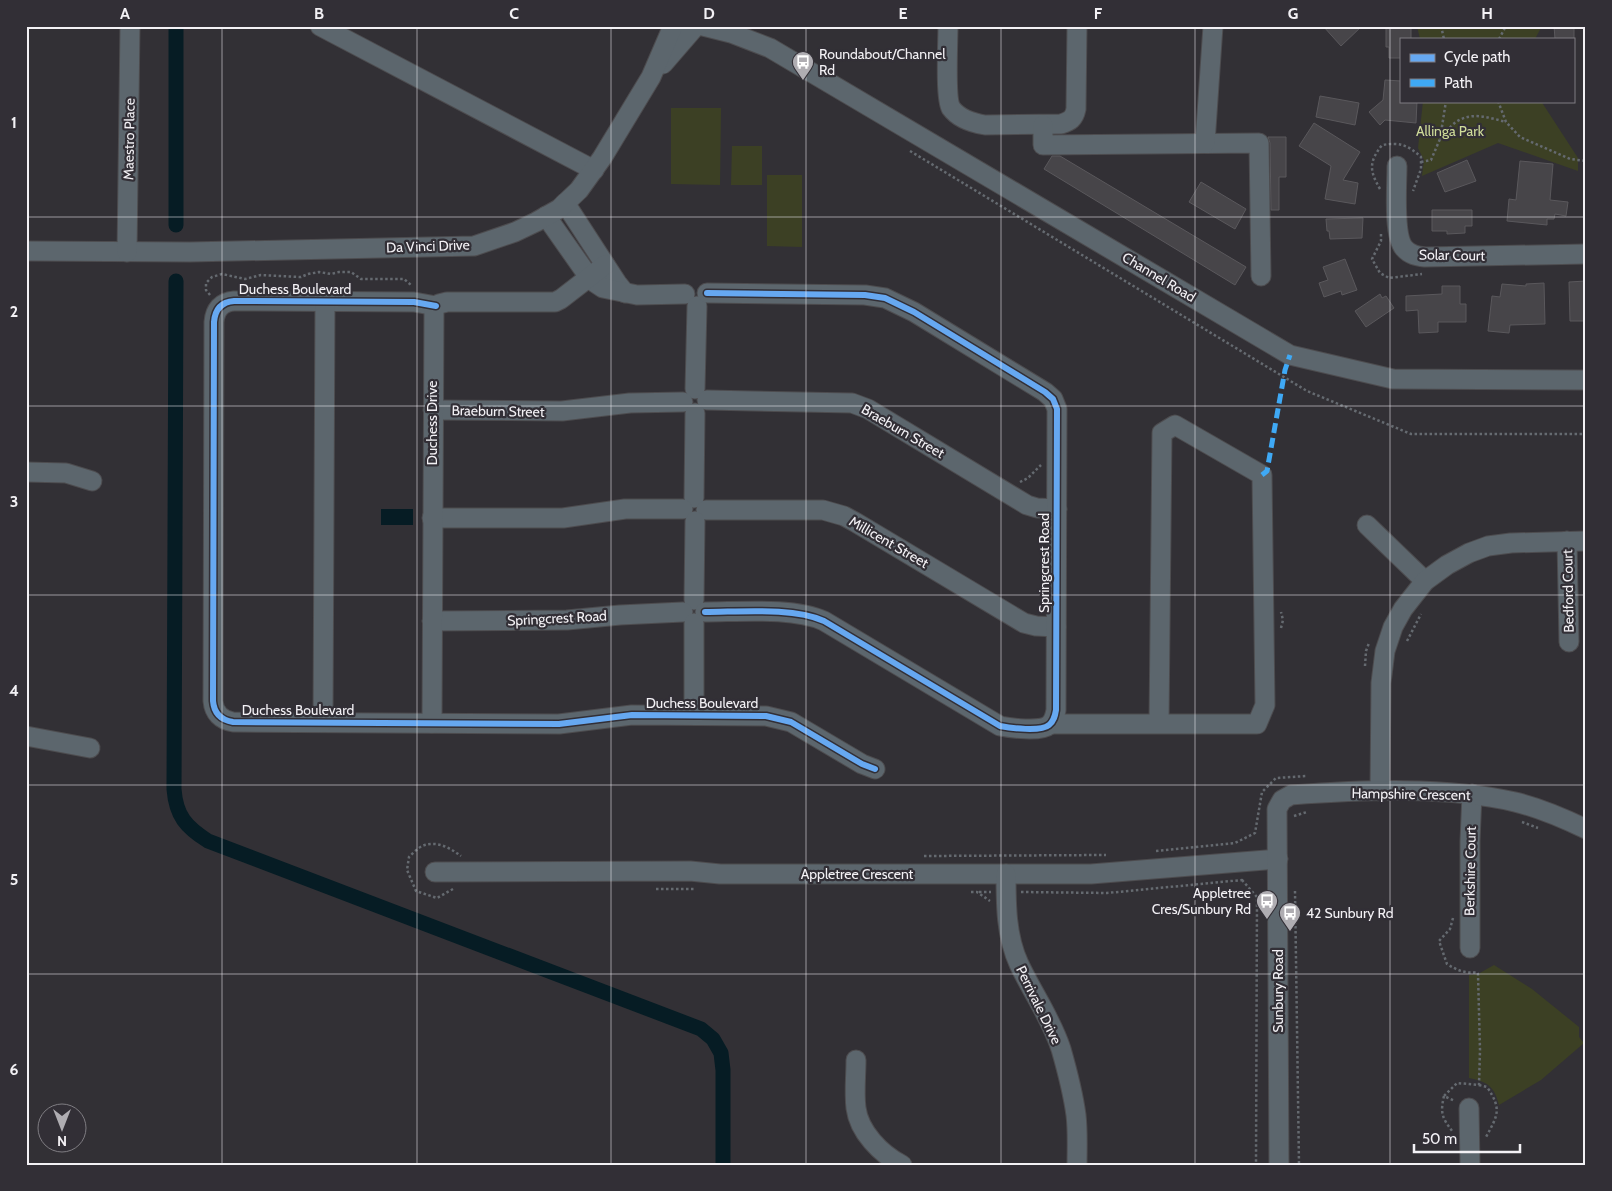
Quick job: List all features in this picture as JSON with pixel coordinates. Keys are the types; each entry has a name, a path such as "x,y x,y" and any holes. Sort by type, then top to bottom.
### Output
{"street":[{"name":"Maestro Place","path":"127,252 130,26"},
{"path":"320,26 594,170"},
{"name":"Da Vinci Drive","path":"26,251 190,252 474,246 515,232 546,216 565,203 579,190 594,170 651,77 673,26"},
{"name":"Da Vinci Drive","path":"651,77 698,26"},
{"name":"Channel Road","path":"698,26 731,34 770,48 1290,355 1393,379 1586,380"},
{"name":"Channel Road","path":"746,26 770,48"},
{"path":"948,26 948,92 950,106 957,114 974,124 985,125 1061,124 1069,122 1074,117 1076,109 1077,26"},
{"path":"1205,143 1214,26"},
{"path":"1043,125 1043,145 1259,143 1261,276"},
{"name":"Solar Court","path":"1397,166 1397,230 1401,244 1410,253 1425,257 1586,254"},
{"path":"565,203 617,284 626,293"},
{"name":"Springcrest Road","path":"432,621 567,620 620,615 694,612 791,613 824,621 1000,726 1045,727 1051,724 1054,719 1056,710 1056,409 1053,399 1045,392 896,302 885,298 865,294 696,298 626,293 603,288 591,280 546,216"},
{"path":"436,306 447,302 555,302 561,300 588,276 605,265"},
{"path":"694,715 696,298"},
{"name":"Duchess Boulevard","path":"436,306 414,302 229,301 217,310 214,322 213,704 220,717 229,722 559,724 624,715 766,716 777,717 791,722 862,764 876,769"},
{"path":"323,722 325,301"},
{"name":"Duchess Drive","path":"432,723 432,410 433,313 436,306"},
{"name":"Braeburn Street","path":"432,410 562,411 630,403 695,401 852,403 868,409 1027,505 1037,508 1056,509"},
{"path":"1051,724 1159,724 1257,724 1265,705 1262,474 1175,425 1162,433 1159,724"},
{"path":"26,472 66,473 92,481"},
{"name":"Millicent Street","path":"432,518 563,518 625,509 823,510 855,522 1024,623 1056,627"},
{"path":"1367,525 1425,581"},
{"path":"1380,791 1381,682 1384,650 1393,627 1403,609 1425,581 1447,564 1469,553 1488,546 1511,543 1576,541"},
{"name":"Bedford Court","path":"1569,642 1576,541"},
{"path":"26,736 90,748"},
{"name":"Hampshire Crescent","path":"1293,794 1380,791 1433,791 1472,794 1516,802 1552,813 1586,829"},
{"name":"Sunbury Road","path":"1279,1165 1277,809 1282,800 1293,794"},
{"name":"Berkshire Court","path":"1470,948 1472,794"},
{"name":"Appletree Crescent","path":"435,872 690,871 720,874 1091,874 1278,860"},
{"name":"Perrivale Drive","path":"1006,874 1006,904 1010,935 1018,962 1044,1010 1060,1047 1071,1088 1076,1116 1077,1165"},
{"path":"856,1060 856,1109 863,1126 872,1141 889,1158 902,1165"},
{"path":"1469,1108 1470,1165"}],"path":[{"path":"1499,38 1506,26"},
{"path":"1440,139 1446,102"},
{"path":"1498,102 1506,122 1520,137 1570,159 1586,161"},
{"path":"1421,162 1430,160 1440,139 1456,121 1473,116 1485,116 1506,122"},
{"path":"1381,191 1373,176 1373,157 1382,145 1397,143 1413,150 1421,157 1421,169 1411,196"},
{"path":"1381,233 1381,241 1372,259 1380,273 1389,278 1426,273"},
{"path":"215,299 206,290 206,283 212,277 222,274 245,279 261,275 301,277 319,272 331,274 351,272 360,279 404,279 413,287"},
{"path":"1020,482 1028,478 1047,457 1056,454"},
{"path":"1406,642 1424,607"},
{"path":"1365,670 1366,650 1372,636"},
{"path":"1156,851 1235,843 1255,833 1262,792 1276,778 1294,777 1294,816 1312,810"},
{"path":"1516,820 1543,829"},
{"path":"455,888 438,898 416,891 407,870 409,857 422,846 433,845 443,845 462,857"},
{"path":"920,856 1106,855"},
{"path":"1242,880 1257,897 1256,1165"},
{"path":"1295,886 1299,1165"},
{"path":"651,889 700,889"},
{"path":"968,892 978,892 994,905"},
{"path":"1454,915 1450,928 1439,941 1447,964 1459,971 1477,972 1478,974 1479,1085"},
{"path":"1456,1136 1446,1123 1441,1111 1444,1096 1457,1083 1479,1085 1487,1087 1494,1098 1497,1116 1483,1142"},
{"path":"1444,1096 1469,1108"}],"green space":[{"path":"1417,26 1542,26 1536,38 1420,38"},
{"name":"Allinga Park","path":"1423,102 1542,102 1578,158 1578,171 1498,143 1422,176 1424,160 1418,148"},
{"path":"671,108 721,108 720,185 671,184"},
{"path":"732,146 762,146 762,185 731,185"},
{"path":"767,175 802,175 802,247 767,246"},
{"path":"1494,965 1532,989 1579,1027 1579,1037 1584,1043 1541,1080 1499,1105 1495,1093 1486,1083 1469,1078 1469,975 1478,974"}],"water":[{"path":"381,509 413,509 413,525 381,525"}],"building":[{"path":"1323,26 1362,26 1341,46"},
{"path":"1386,26 1411,26 1411,38 1400,38 1400,58 1389,58 1389,47 1386,47"},
{"path":"1554,26 1574,26 1574,38 1555,38"},
{"path":"1385,80 1400,81 1400,102 1417,102 1416,123 1385,120 1380,125 1369,112 1383,100"},
{"path":"1320,96 1359,103 1355,125 1316,117"},
{"path":"1314,123 1360,152 1343,180 1358,183 1355,204 1325,199 1331,166 1299,146"},
{"path":"1268,137 1286,137 1286,177 1279,177 1279,210 1271,210 1270,143"},
{"path":"1052,156 1060,156 1246,267 1235,285 1044,169"},
{"path":"1467,160 1476,181 1445,192 1437,173"},
{"path":"1520,161 1553,164 1550,200 1568,202 1566,216 1555,214 1554,219 1547,219 1547,225 1507,221 1509,199 1516,200"},
{"path":"1201,182 1246,209 1235,229 1189,202"},
{"path":"1432,210 1472,210 1472,226 1465,226 1465,233 1447,234 1447,231 1432,231"},
{"path":"1363,218 1362,238 1330,239 1326,219"},
{"path":"1345,259 1357,290 1342,295 1341,291 1324,297 1319,283 1328,280 1323,267"},
{"path":"1586,281 1586,321 1570,321 1569,282"},
{"path":"1544,283 1545,324 1510,325 1509,333 1488,331 1492,296 1500,297 1502,284 1526,286 1526,284"},
{"path":"1442,286 1460,286 1460,304 1466,304 1466,322 1438,322 1438,332 1419,333 1418,310 1406,311 1406,296 1442,294"},
{"path":"1380,294 1382,298 1386,296 1394,308 1366,327 1355,311"}],"waterway":[{"path":"176,26 176,225"},
{"path":"176,281 174,789 180,814 188,826 208,841 701,1029 713,1039 721,1053 723,1070 723,1165"}],"marked path":[{"path":"1262,475 1267,471 1285,370 1290,355"}],"cycle path":[{"path":"705,612 766,611 811,617 824,621 1000,726 1025,729 1045,727 1052,722 1055,716 1057,409 1053,399 1045,392 914,312 885,298 865,295 707,293"},
{"path":"436,306 414,302 234,301 222,305 217,310 214,322 213,701 219,715 225,720 233,722 559,724 632,715 766,716 791,722 862,764 875,769"}],"place":[{"name":"Roundabout/Channel Rd","path":"803,81"},
{"name":"Appletree Cres/Sunbury Rd","path":"1267,920"},
{"name":"42 Sunbury Rd","path":"1290,932"}]}
